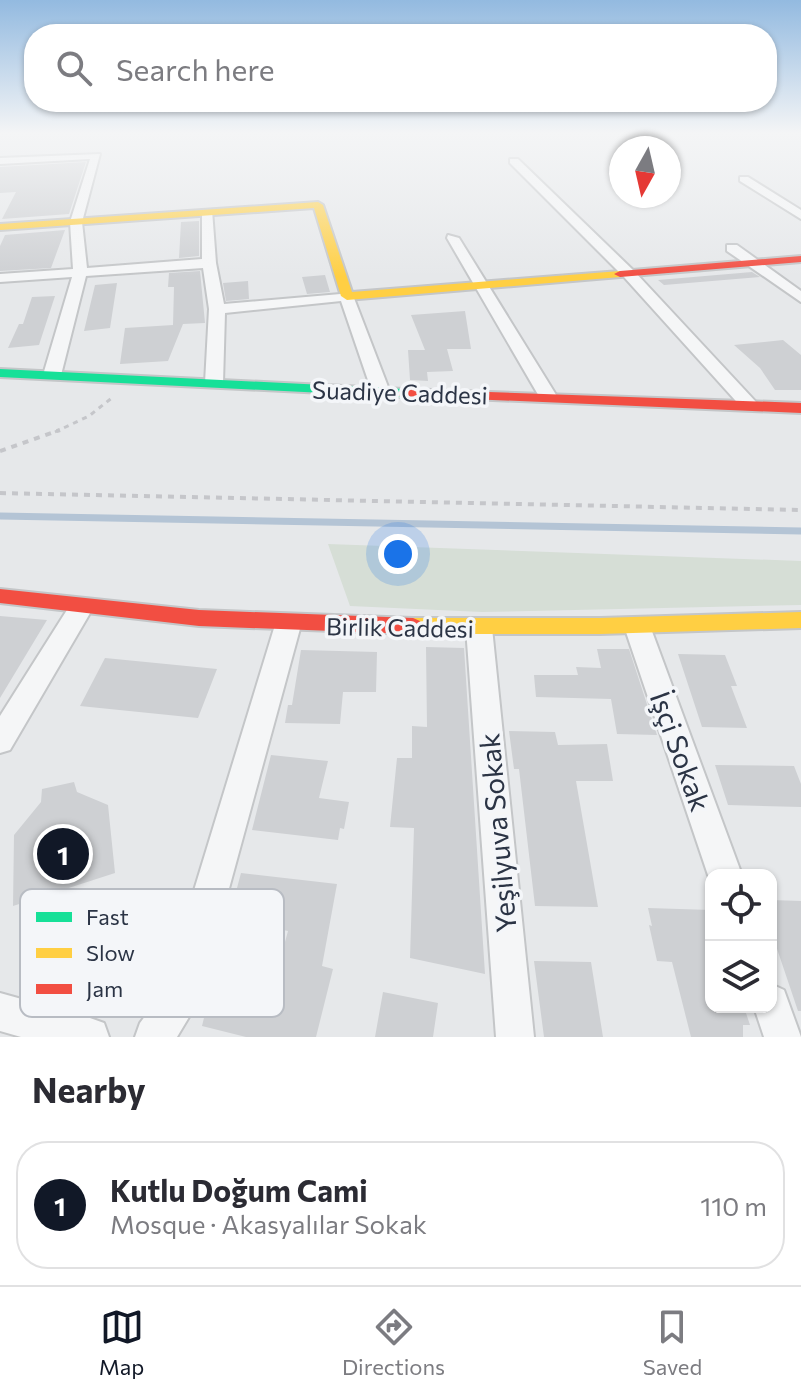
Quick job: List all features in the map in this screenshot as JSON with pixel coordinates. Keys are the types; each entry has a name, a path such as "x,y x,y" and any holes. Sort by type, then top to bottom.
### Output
{"street":[{"path":"52,375 80,273 76,222 89,180"},
{"path":"534,180 629,274 750,406"},
{"path":"746,180 801,215"},
{"path":"0,227 318,205 381,392"},
{"path":"208,213 209,263 217,309 214,383"},
{"path":"453,238 479,286 549,398"},
{"path":"732,248 801,298"},
{"path":"217,309 801,259"},
{"path":"0,278 209,263"},
{"name":"Suadiye Caddesi","path":"0,373 801,408"},
{"name":"Birlik Caddesi","path":"0,596 81,608 288,625 479,628 801,621"},
{"path":"1,738 81,608"},
{"path":"212,889 288,625"},
{"name":"İşçi Sokak","path":"637,626 723,869"},
{"name":"Yeşilyuva Sokak","path":"479,628 515,1037"},
{"path":"0,1012 90,1037"},
{"path":"775,1013 783,1037"},
{"path":"154,1037 168,1017"}],"path":[{"path":"0,451 45,436 90,413 105,405 134,380"},
{"path":"0,493 801,510"}],"shaded area":[{"path":"328,544 801,561 801,605 482,612 350,606"}],"building":[{"path":"0,180 80,180 69,214 2,219 16,192 0,193"},
{"path":"199,221 199,256 179,258 181,222"},
{"path":"65,230 51,268 0,271 0,246 5,235"},
{"path":"200,271 205,323 183,324 168,361 120,364 125,328 173,325 174,287 168,287 169,273"},
{"path":"752,272 760,277 664,285 658,280"},
{"path":"325,275 330,292 307,294 302,277"},
{"path":"248,281 249,299 226,301 223,283"},
{"path":"117,283 110,328 84,331 95,285"},
{"path":"55,296 39,345 8,348 19,324 23,324 32,297"},
{"path":"465,311 471,349 447,349 453,371 427,372 428,381 410,380 408,350 425,350 411,315"},
{"path":"783,340 801,355 801,390 775,390 760,368 734,345"},
{"path":"0,616 47,620 0,698"},
{"path":"426,647 464,648 485,974 410,958 414,828 390,827 397,758 412,758 412,726 427,727"},
{"path":"597,649 629,649 657,735 617,734 611,699 536,697 534,675 578,675 576,667 601,668"},
{"path":"301,650 377,652 376,692 343,692 340,724 285,723 288,705 292,705"},
{"path":"678,654 725,655 737,686 731,686 747,728 702,727"},
{"path":"105,658 217,669 198,718 80,706"},
{"path":"509,731 555,732 558,745 607,744 613,781 576,781 598,907 535,906 519,769 514,769"},
{"path":"271,755 328,761 319,798 349,802 344,829 340,828 338,840 252,830"},
{"path":"715,765 794,766 801,784 801,807 728,805"},
{"path":"74,782 77,792 108,805 115,873 66,889 20,889 20,904 13,906 14,835 41,802 42,789"},
{"path":"241,873 337,884 322,966 333,969 316,1037 246,1037 202,1026 204,1017 284,1017 284,946 288,931 284,930 284,889 237,889"},
{"path":"777,900 801,901 801,1011 798,1011 777,949"},
{"path":"648,908 705,910 705,1013 746,1013 750,1025 743,1025 743,1037 691,1037 672,962 657,961 649,925 652,926"},
{"path":"534,961 591,962 603,1037 544,1037"},
{"path":"383,992 438,1003 433,1037 375,1037"}],"waterway":[{"path":"0,516 801,531"}],"traffic: fast":[{"path":"0,373 404,393"}],"traffic: slow":[{"path":"0,227 318,205 347,296 620,274"},
{"path":"413,626 600,626 801,620"}],"traffic: jam":[{"path":"620,274 801,259"},
{"path":"404,393 801,408"},
{"path":"0,596 199,618 413,626"}],"place":[{"name":"Kutlu Doğum Cami","path":"63,854"}]}
